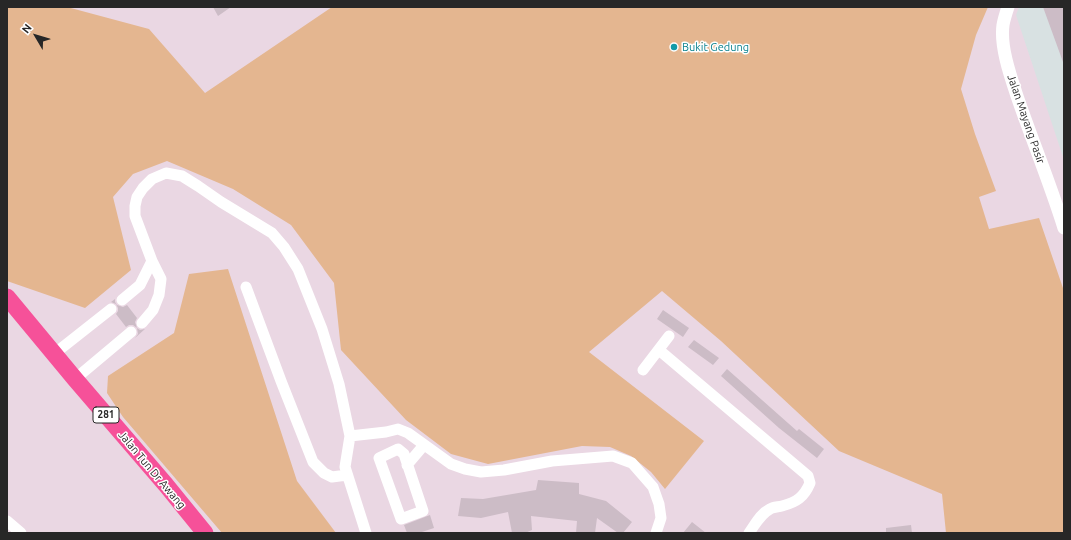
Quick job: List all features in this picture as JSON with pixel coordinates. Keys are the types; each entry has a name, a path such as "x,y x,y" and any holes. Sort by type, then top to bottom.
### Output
{"main road":[{"name":"Jalan Tun Dr Awang","path":"7,297 205,533"}],"street":[{"name":"Jalan Mayang Pasir","path":"1008,7 1003,25 1003,44 1007,66 1064,228"},
{"path":"142,323 153,310 159,295 161,279 152,261 135,216 135,206 138,197 143,188 152,179 166,173 182,176 221,202 272,232 284,247 298,270 322,329 339,384 350,436 345,467 366,533"},
{"path":"122,300 140,285 152,261"},
{"path":"246,287 313,462 324,473 332,477 347,475"},
{"path":"54,354 111,309"},
{"path":"75,379 131,332"},
{"path":"643,370 669,336"},
{"path":"659,350 808,476 810,483 807,490 798,500 790,504 771,508 763,514 749,533"},
{"path":"350,436 398,430 408,433 451,464 465,469 481,472 504,470 552,461 585,458 613,456 626,460 632,463 653,487 659,504 661,518 656,533"},
{"path":"407,465 424,445"},
{"path":"398,449 404,454 407,465 423,511 401,519 379,458 398,449"},
{"path":"8,526 21,533"}],"shaded area":[{"path":"7,7 67,7 149,29 205,93 332,7 988,7 976,35 961,89 975,134 996,191 979,197 989,229 1039,218 1064,291 1064,533 946,533 942,494 839,451 721,341 662,291 589,352 704,441 665,489 651,472 631,456 610,447 582,446 488,464 451,454 406,420 341,350 334,283 291,225 233,189 167,161 133,174 113,197 131,270 85,308 7,281"},
{"path":"1019,7 1064,7 1064,160 1016,15"},
{"path":"228,269 297,481 336,533 222,533 123,417 107,393 108,376 174,333 189,274"}],"building":[{"path":"213,7 231,7 218,16"},
{"path":"1043,7 1064,7 1064,62 1063,62"},
{"path":"115,299 117,305 123,307 127,305 137,318 135,322 137,328 133,325 126,327 116,314 118,308 116,304 111,302"},
{"path":"663,310 689,328 683,337 657,319"},
{"path":"137,328 140,330 145,329 135,338 138,334"},
{"path":"694,340 719,358 713,365 688,347"},
{"path":"727,369 797,431 799,429 824,449 817,458 779,428 721,376"},
{"path":"538,480 579,483 579,494 606,501 632,522 623,533 618,533 597,518 595,533 576,533 577,521 531,516 532,530 525,533 512,533 508,512 481,518 458,516 461,498 483,499 536,490"},
{"path":"430,515 434,528 419,533 407,533 404,525"},
{"path":"692,522 706,533 683,533"},
{"path":"911,525 912,533 886,533 886,528"}],"place":[{"name":"Bukit Gedung","path":"674,47"}]}
